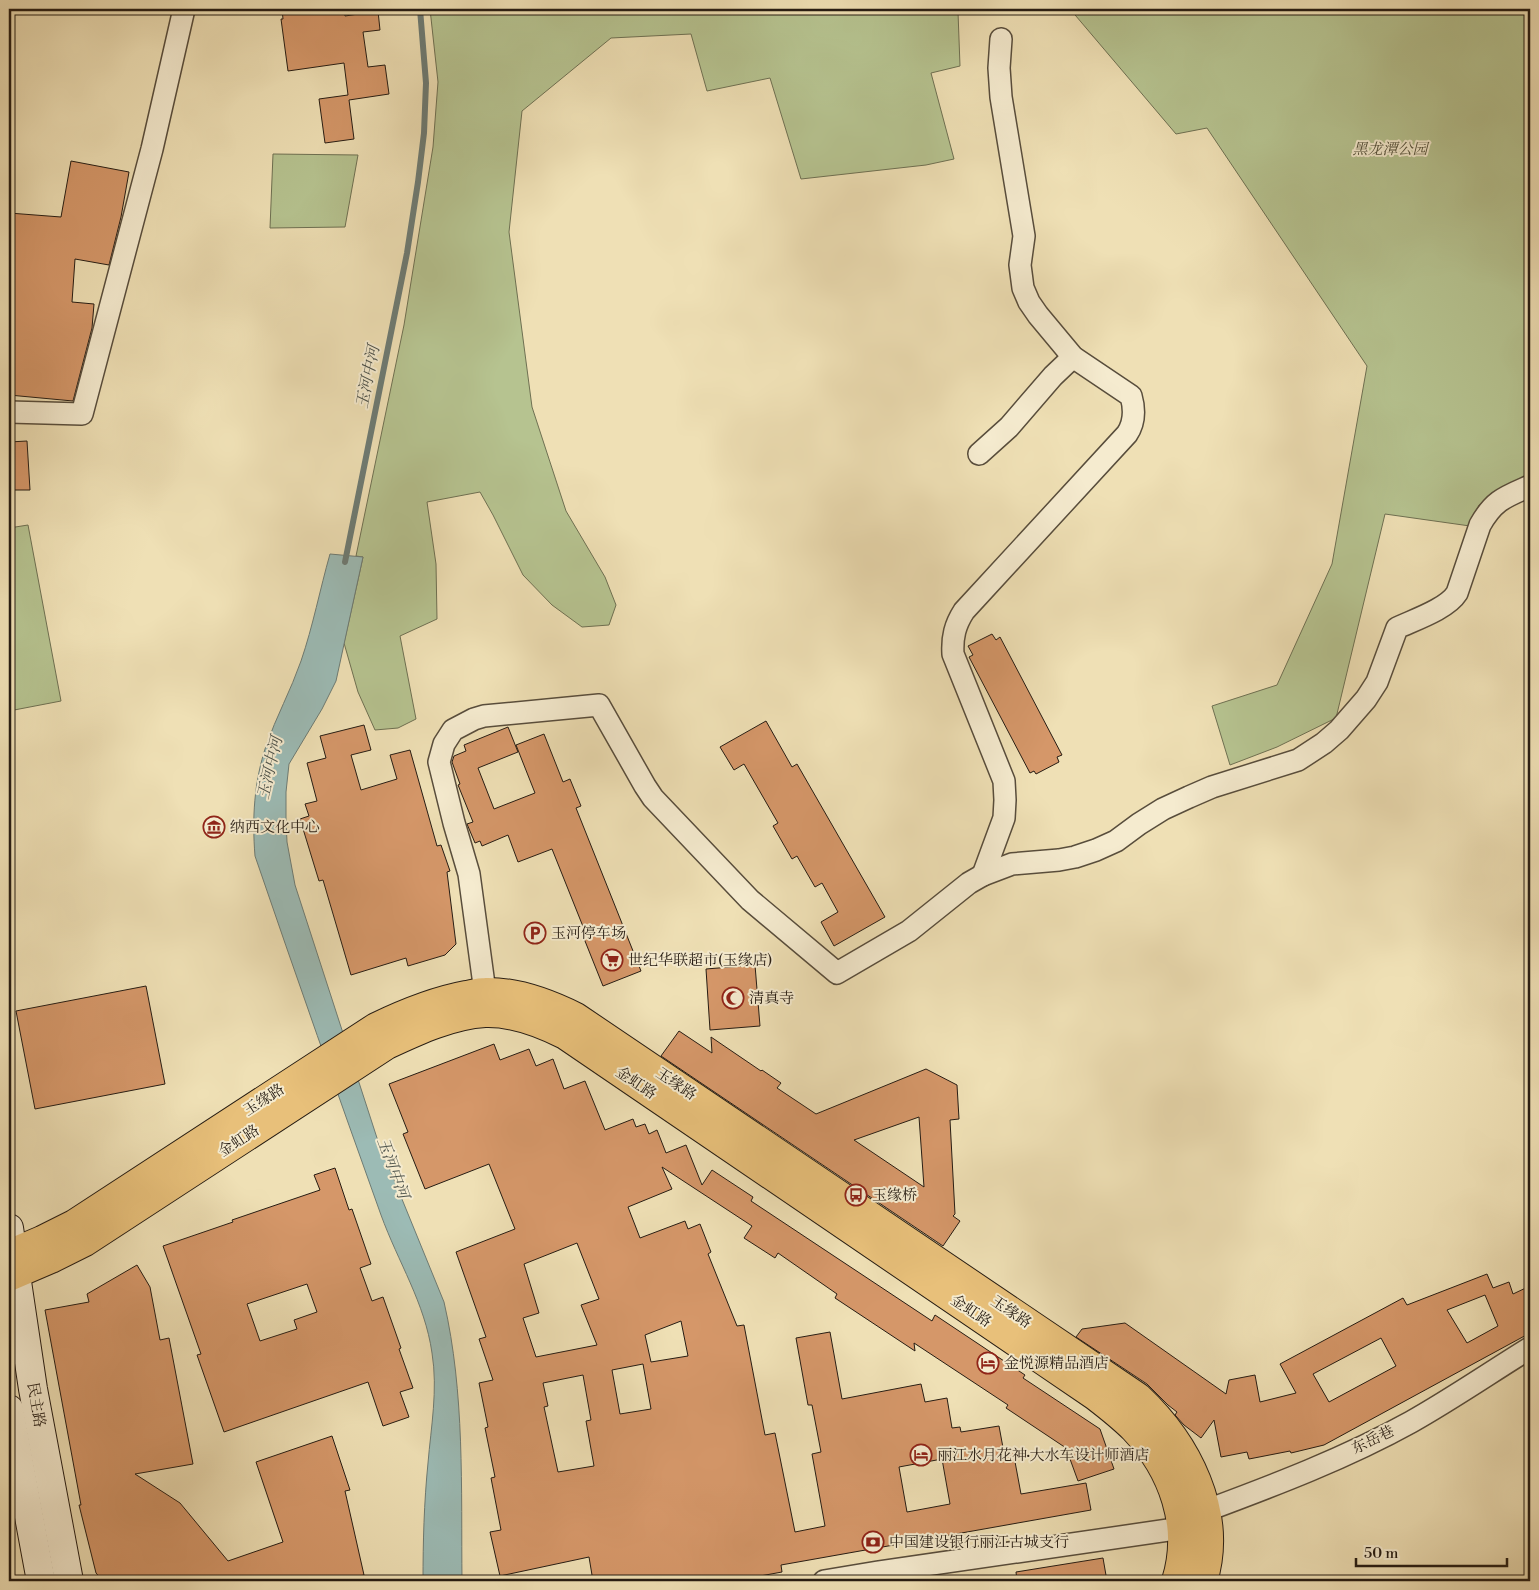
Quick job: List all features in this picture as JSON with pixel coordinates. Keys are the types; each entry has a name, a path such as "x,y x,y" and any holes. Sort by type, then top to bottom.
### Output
{"main road":[{"name":"玉缘路","path":"406,1024 429,1004 484,992 536,1000 576,1017 1138,1397 1177,1442 1188,1459 1196,1478 1206,1510 1209,1537 1203,1581"},
{"name":"金虹路","path":"11,1257 85,1242 268,1110 387,1046 406,1024 435,1024 485,1013 515,1016 530,1020 566,1035 1095,1396 1134,1428 1156,1456 1178,1505 1182,1528 1183,1552 1176,1581"},
{"name":"民主路","path":"11,1257 33,1389 69,1581"},
{"name":"民主路","path":"9,1409 41,1581"}],"street":[{"path":"9,412 82,414 152,149 184,9"},
{"path":"983,874 1004,818 1004,781 953,654 953,634 964,610 1127,434 1131,428 1134,414 1131,396 1072,357 1038,315 1029,302 1023,288 1020,265 1024,236 1001,96 999,68 1001,39"},
{"path":"979,454 1009,427 1072,357"},
{"path":"484,992 469,874 439,762 444,744 453,730 474,718 600,705 653,798 750,900 837,973 909,931 983,874 1012,864 1059,860 1096,850 1116,841 1163,809 1189,796 1298,760 1324,743 1353,715 1377,682 1397,628 1445,605 1454,598 1480,525 1486,515 1502,498 1530,486"},
{"name":"东岳巷","path":"1206,1510 1330,1461 1411,1422 1530,1348"},
{"path":"824,1581 878,1577 1182,1528"}],"green space":[{"path":"430,9 972,9 958,12 960,66 931,73 954,159 926,165 801,179 770,78 707,91 691,34 611,38 522,111 509,232 532,407 566,511 605,577 616,605 609,625 582,627 552,605 523,575 480,492 427,502 436,564 437,619 400,636 416,719 398,728 375,730 358,692 344,643 363,557 356,556 404,325 433,147 438,82"},
{"name":"黑龙潭公园","path":"1070,9 1530,9 1530,480 1479,505 1470,526 1385,514 1336,718 1277,747 1230,765 1212,706 1277,685 1332,564 1367,366 1207,128 1176,134"},
{"path":"273,154 358,155 345,227 270,228"},
{"path":"28,525 61,701 9,711 9,528"}],"water":[{"path":"330,554 363,557 336,681 322,709 289,764 286,792 287,842 295,885 377,1138 444,1302 451,1336 459,1406 462,1581 423,1581 426,1493 434,1395 434,1367 428,1335 417,1300 381,1215 255,856 255,800 262,760 270,735 301,661"}],"building":[{"path":"282,9 344,9 345,16 378,11 380,30 363,32 368,67 385,65 389,94 349,100 354,139 325,143 319,99 348,95 344,63 288,71 281,19 283,19"},
{"path":"71,161 129,172 121,217 109,265 75,259 72,302 94,304 92,328 73,401 9,395 9,213 61,217"},
{"path":"27,441 30,490 9,490 9,442"},
{"path":"992,634 996,640 1000,637 1062,755 1057,757 1059,762 1036,774 1034,771 1030,773 969,657 973,655 968,646"},
{"path":"766,721 792,767 797,764 885,917 834,946 821,922 838,912 822,883 815,887 797,856 792,859 773,826 778,823 744,764 734,770 720,747"},
{"path":"364,725 371,750 351,755 361,790 397,779 390,755 410,750 437,846 441,845 450,871 447,872 456,944 445,955 408,966 406,958 351,975 323,880 319,881 300,819 309,816 305,804 317,801 307,763 326,758 320,736"},
{"path":"508,727 518,752 478,768 494,809 535,793 516,745 544,734 563,782 570,779 581,806 576,808 641,971 603,986 583,936 586,934 552,849 518,862 508,835 482,846 480,841 475,843 467,824 473,822 458,785 460,784 452,762 454,756 466,751 464,745"},
{"name":"清真寺","path":"755,965 760,1026 710,1030 706,969"},
{"path":"146,986 165,1084 35,1109 16,1011"},
{"path":"679,1031 712,1053 711,1037 781,1083 777,1088 816,1114 926,1069 957,1085 959,1119 950,1120 955,1214 953,1216 960,1221 943,1246 661,1056","holes":["919,1117 924,1187 854,1140"]},
{"path":"494,1044 500,1060 529,1049 536,1066 553,1059 564,1089 585,1081 605,1130 633,1119 636,1127 645,1124 649,1134 657,1130 666,1153 686,1145 702,1185 712,1170 753,1197 751,1201 932,1321 935,1315 1025,1375 1023,1378 1100,1429 1114,1469 1078,1481 1066,1448 1006,1408 1008,1405 914,1343 915,1351 835,1298 837,1294 778,1253 775,1258 744,1238 752,1226 662,1167 672,1189 628,1207 640,1238 685,1221 688,1229 700,1224 711,1252 708,1254 737,1326 744,1325 765,1435 775,1433 795,1532 825,1526 812,1454 821,1452 812,1405 808,1405 796,1338 830,1332 842,1399 921,1384 925,1402 947,1398 952,1428 960,1427 961,1432 999,1426 1004,1453 1013,1451 1021,1494 1086,1483 1091,1510 781,1565 782,1572 733,1581 593,1581 589,1557 500,1576 490,1532 501,1530 491,1478 495,1477 485,1428 488,1427 479,1383 493,1380 479,1339 486,1337 456,1252 515,1229 489,1164 425,1189 403,1134 408,1132 389,1084","holes":["577,1243 599,1299 581,1305 597,1345 536,1357 523,1318 539,1313 524,1264","681,1321 688,1356 651,1362 645,1335","643,1364 651,1409 620,1414 612,1370","583,1375 591,1420 586,1421 594,1466 558,1472 544,1407 548,1406 543,1383","942,1459 950,1504 907,1512 899,1467"]},
{"path":"335,1168 349,1210 352,1209 371,1264 360,1268 372,1301 383,1297 413,1388 400,1392 409,1417 383,1426 368,1382 224,1432 197,1355 201,1354 163,1246 320,1190 314,1175","holes":["307,1284 317,1312 294,1320 297,1329 260,1341 247,1304"]},
{"path":"137,1265 150,1287 160,1340 169,1338 193,1464 135,1474 180,1503 228,1561 283,1542 256,1462 332,1436 350,1490 345,1491 364,1575 336,1581 103,1581 96,1573 79,1505 81,1505 45,1310 89,1302 87,1294"},
{"path":"1487,1274 1493,1288 1509,1282 1513,1294 1530,1286 1530,1333 1324,1445 1291,1453 1290,1451 1249,1459 1247,1452 1221,1457 1214,1420 1201,1438 1184,1425 1175,1415 1177,1412 1147,1384 1076,1337 1082,1329 1125,1323 1226,1394 1229,1380 1255,1375 1260,1402 1296,1393 1280,1364 1403,1298 1407,1305","holes":["1485,1295 1498,1326 1467,1343 1447,1310","1381,1338 1396,1366 1329,1402 1313,1374"]},
{"path":"1103,1558 1107,1581 1017,1581 1016,1572"}],"waterway":[{"name":"玉河中河","path":"345,562 407,253 418,182 424,133 426,83 420,9"}],"place":[{"name":"纳西文化中心","path":"214,827"},
{"name":"玉河停车场","path":"535,933"},
{"name":"世纪华联超市(玉缘店)","path":"612,960"},
{"name":"清真寺","path":"733,998"},
{"name":"玉缘桥","path":"856,1195"},
{"name":"金悦源精品酒店","path":"988,1363"},
{"name":"丽江水月花神·大水车设计师酒店","path":"921,1455"},
{"name":"中国建设银行丽江古城支行","path":"873,1542"}]}
